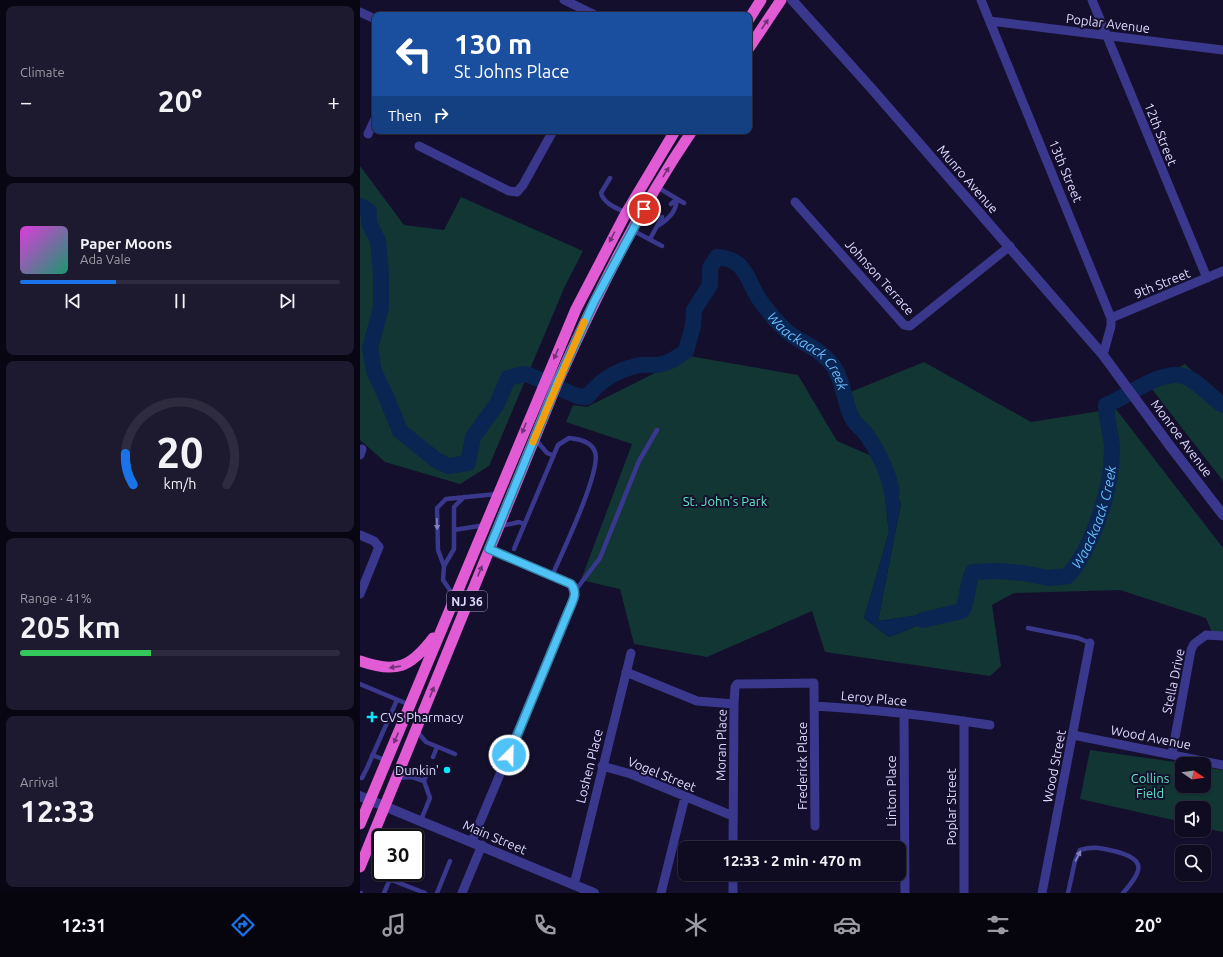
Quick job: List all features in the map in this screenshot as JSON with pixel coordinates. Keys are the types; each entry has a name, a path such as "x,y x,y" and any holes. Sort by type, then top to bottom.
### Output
{"highway":[{"path":"752,14 761,0"},
{"path":"752,43 780,0"},
{"name":"NJ 36","path":"360,824 365,798 387,761 539,392 579,302 626,213 673,134"},
{"name":"NJ 36","path":"360,866 558,381 594,302 632,230 656,187 690,134"},
{"path":"360,660 386,668 408,664 422,653 444,625"}],"street":[{"path":"564,0 589,12"},
{"name":"Munro Avenue","path":"792,0 1010,246 1103,355 1120,378"},
{"name":"13th Street","path":"981,0 1111,318"},
{"name":"12th Street","path":"1092,0 1207,278"},
{"path":"360,12 372,18"},
{"name":"Poplar Avenue","path":"990,21 1223,50"},
{"path":"368,134 372,125"},
{"path":"419,146 509,191 517,192 523,185 551,134"},
{"name":"Johnson Terrace","path":"795,202 904,326 910,326 1010,246"},
{"name":"9th Street","path":"1111,318 1223,271"},
{"path":"1103,355 1111,326 1111,318"},
{"name":"Monroe Avenue","path":"1120,378 1223,515"},
{"path":"360,535 374,541 379,547 360,594"},
{"path":"472,841 566,617 574,592 571,584 489,549"},
{"name":"Stella Drive","path":"1172,754 1191,650 1201,637 1211,634 1223,636"},
{"name":"Wood Street","path":"1042,893 1090,643"},
{"name":"Loshen Place","path":"574,885 602,766 631,653"},
{"path":"626,672 697,701 734,704"},
{"name":"Moran Place","path":"733,841 735,687 737,684 814,683 814,706"},
{"name":"Leroy Place","path":"814,706 904,713 990,725"},
{"name":"Frederick Place","path":"814,706 815,826"},
{"name":"Linton Place","path":"904,713 904,893"},
{"name":"Poplar Street","path":"964,721 964,893"},
{"name":"Wood Avenue","path":"1073,735 1223,765"},
{"name":"Vogel Street","path":"602,766 631,774 733,816"},
{"path":"661,893 685,797"},
{"name":"Main Street","path":"365,798 386,805 594,893"},
{"path":"462,893 482,845"},
{"path":"733,881 733,893"}],"lane":[{"path":"610,178 601,193 602,197 606,202 626,213"},
{"path":"656,187 684,203"},
{"path":"671,204 677,199"},
{"path":"659,225 667,220 676,208 677,199"},
{"path":"650,239 662,217"},
{"path":"632,230 662,246"},
{"path":"574,592 600,558 639,461 657,430"},
{"path":"534,438 547,453 552,455"},
{"path":"514,549 552,455 558,445 564,440 576,438 590,445 595,452 596,462 588,492 552,576"},
{"path":"455,597 443,580 444,566 438,550 437,508 446,499 497,494"},
{"path":"444,566 454,549 454,507 464,497"},
{"path":"498,526 519,522 524,524"},
{"path":"454,530 484,525"},
{"path":"1028,628 1078,638 1090,643"},
{"path":"360,684 410,705"},
{"path":"360,778 362,778 397,700"},
{"path":"416,730 426,742 455,754"},
{"path":"433,757 437,747"},
{"path":"372,755 387,761"},
{"path":"421,820 430,798 424,782 429,768"},
{"path":"397,778 412,777 424,782"},
{"path":"1068,893 1075,861 1080,850 1091,846 1131,856 1138,862 1138,871 1136,876 1123,893"},
{"path":"437,893 450,861"},
{"path":"384,893 389,881"},
{"path":"392,881 425,893"}],"green space":[{"path":"360,166 404,225 444,230 461,197 583,251 565,286 489,466 460,484 385,462 360,440"},
{"name":"St. John's Park","path":"689,356 798,375 837,441 874,457 883,481 889,532 864,618 889,637 956,610 878,621 901,503 848,393 924,362 1031,422 1100,411 1112,404 1223,548 1223,636 1213,635 1206,618 1120,590 1014,593 992,605 1001,666 990,676 825,652 812,611 707,657 634,644 620,589 581,580 632,444 566,422 573,405 587,407"},
{"path":"1185,364 1223,400 1223,481 1148,384"},
{"name":"Collins Field","path":"1090,750 1175,762 1175,793 1211,793 1211,768 1223,770 1223,832 1211,829 1211,801 1175,801 1175,820 1080,799"}],"water":[{"path":"843,391 848,393 901,503 878,621 958,609 889,637 864,618 889,532 883,481 869,446 844,415 839,405 837,395"}],"waterway":[{"name":"Waackaack Creek","path":"360,206 369,211 369,223 378,241 381,274 381,308 370,348 374,371 400,431 436,460 448,466 468,463 473,437 497,404 508,378 523,374 529,375 577,396 587,397 603,381 622,370 641,365 664,364 686,351 693,326 694,310 710,285 710,268 717,257 735,262 741,267 746,273 757,295 780,325 793,336 826,358 835,368 852,418 875,447 888,476 892,492"},
{"name":"Waackaack Creek","path":"923,620 962,611 966,601 969,581 973,572 997,571 1023,573 1049,578 1068,576 1077,564 1093,533 1105,499 1109,482 1112,450 1106,405 1155,380 1165,376 1174,375 1183,376 1194,381 1223,405"}],"slow traffic":[{"path":"533,442 584,322"}],"place":[{"name":"CVS Pharmacy","path":"372,717"},
{"name":"Dunkin'","path":"447,770"}],"route":[{"path":"509,755 575,595 571,584 489,549 558,381 594,302 644,209"}]}
